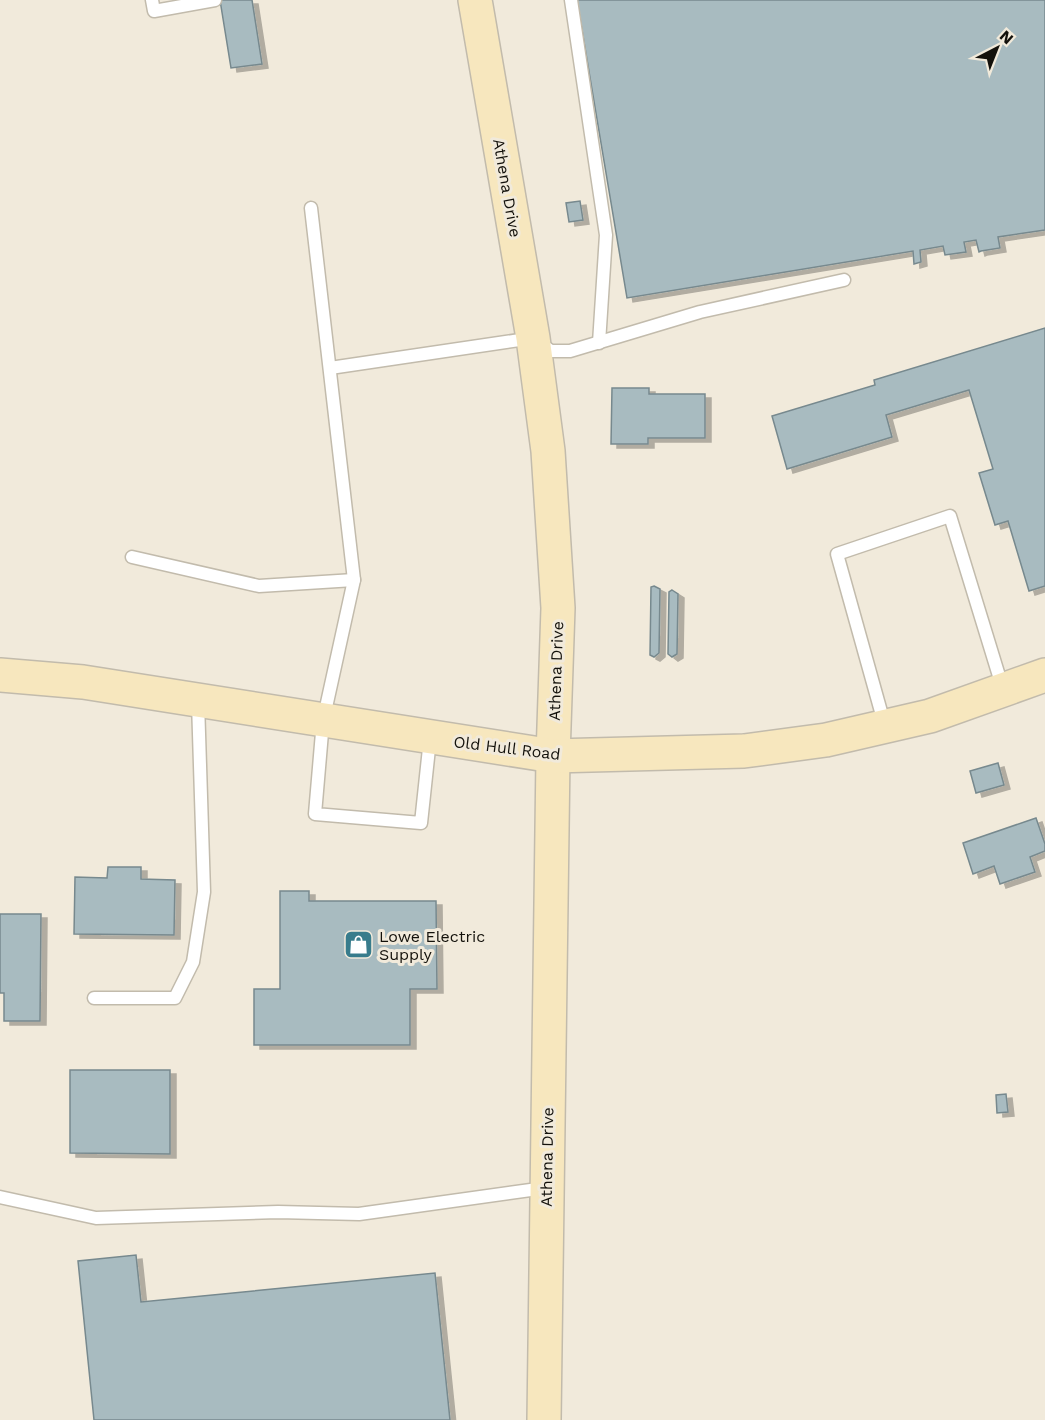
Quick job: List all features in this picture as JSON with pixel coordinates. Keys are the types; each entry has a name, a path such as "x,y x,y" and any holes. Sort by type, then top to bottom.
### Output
{"main road":[{"name":"Athena Drive","path":"475,0 533,338 548,451 558,608 553,756 544,1420"},
{"name":"Old Hull Road","path":"0,675 83,682 553,756 744,751 826,740 930,716 1045,675"}],"lane":[{"path":"152,0 154,11 215,0"},
{"path":"571,0 606,235 599,343"},
{"path":"311,208 354,580 323,721 315,814 421,824 430,738"},
{"path":"330,368 533,338 551,351 570,351 700,312 844,280"},
{"path":"886,726 837,554 950,516 1003,690"},
{"path":"132,557 259,586 354,580"},
{"path":"94,998 176,998 193,962 204,892 198,700"},
{"path":"0,1197 96,1218 278,1212 359,1214 546,1188"}],"building":[{"path":"220,0 252,0 262,64 231,68"},
{"path":"577,0 1045,0 1045,230 998,237 1000,248 979,252 976,240 964,242 966,252 945,255 943,246 920,250 921,262 914,264 913,251 627,298"},
{"path":"580,201 583,220 569,222 566,203"},
{"path":"1045,328 1045,586 1029,591 1008,521 995,525 979,473 993,469 969,390 886,415 892,437 787,469 772,416 875,385 874,380"},
{"path":"612,388 649,388 649,394 705,394 705,438 648,438 648,444 611,444"},
{"path":"651,587 660,589 659,653 654,657 650,655"},
{"path":"672,590 678,594 677,654 672,657 668,654 669,592"},
{"path":"998,763 1004,785 976,793 970,771"},
{"path":"1036,818 1045,844 1045,851 1030,857 1035,872 1000,884 994,866 973,874 963,843"},
{"path":"108,867 141,867 141,879 175,880 174,935 74,934 75,877 107,878"},
{"name":"Lowe Electric Supply","path":"280,891 309,891 309,901 436,901 437,989 410,989 410,1045 254,1045 254,989 280,989"},
{"path":"0,914 41,914 40,1021 4,1021 4,993 0,993"},
{"path":"70,1070 170,1070 170,1154 70,1153"},
{"path":"1006,1094 1008,1112 997,1113 996,1095"},
{"path":"136,1255 141,1302 435,1273 450,1420 94,1420 78,1261"}],"place":[{"name":"Lowe Electric Supply","path":"358,945"}]}
